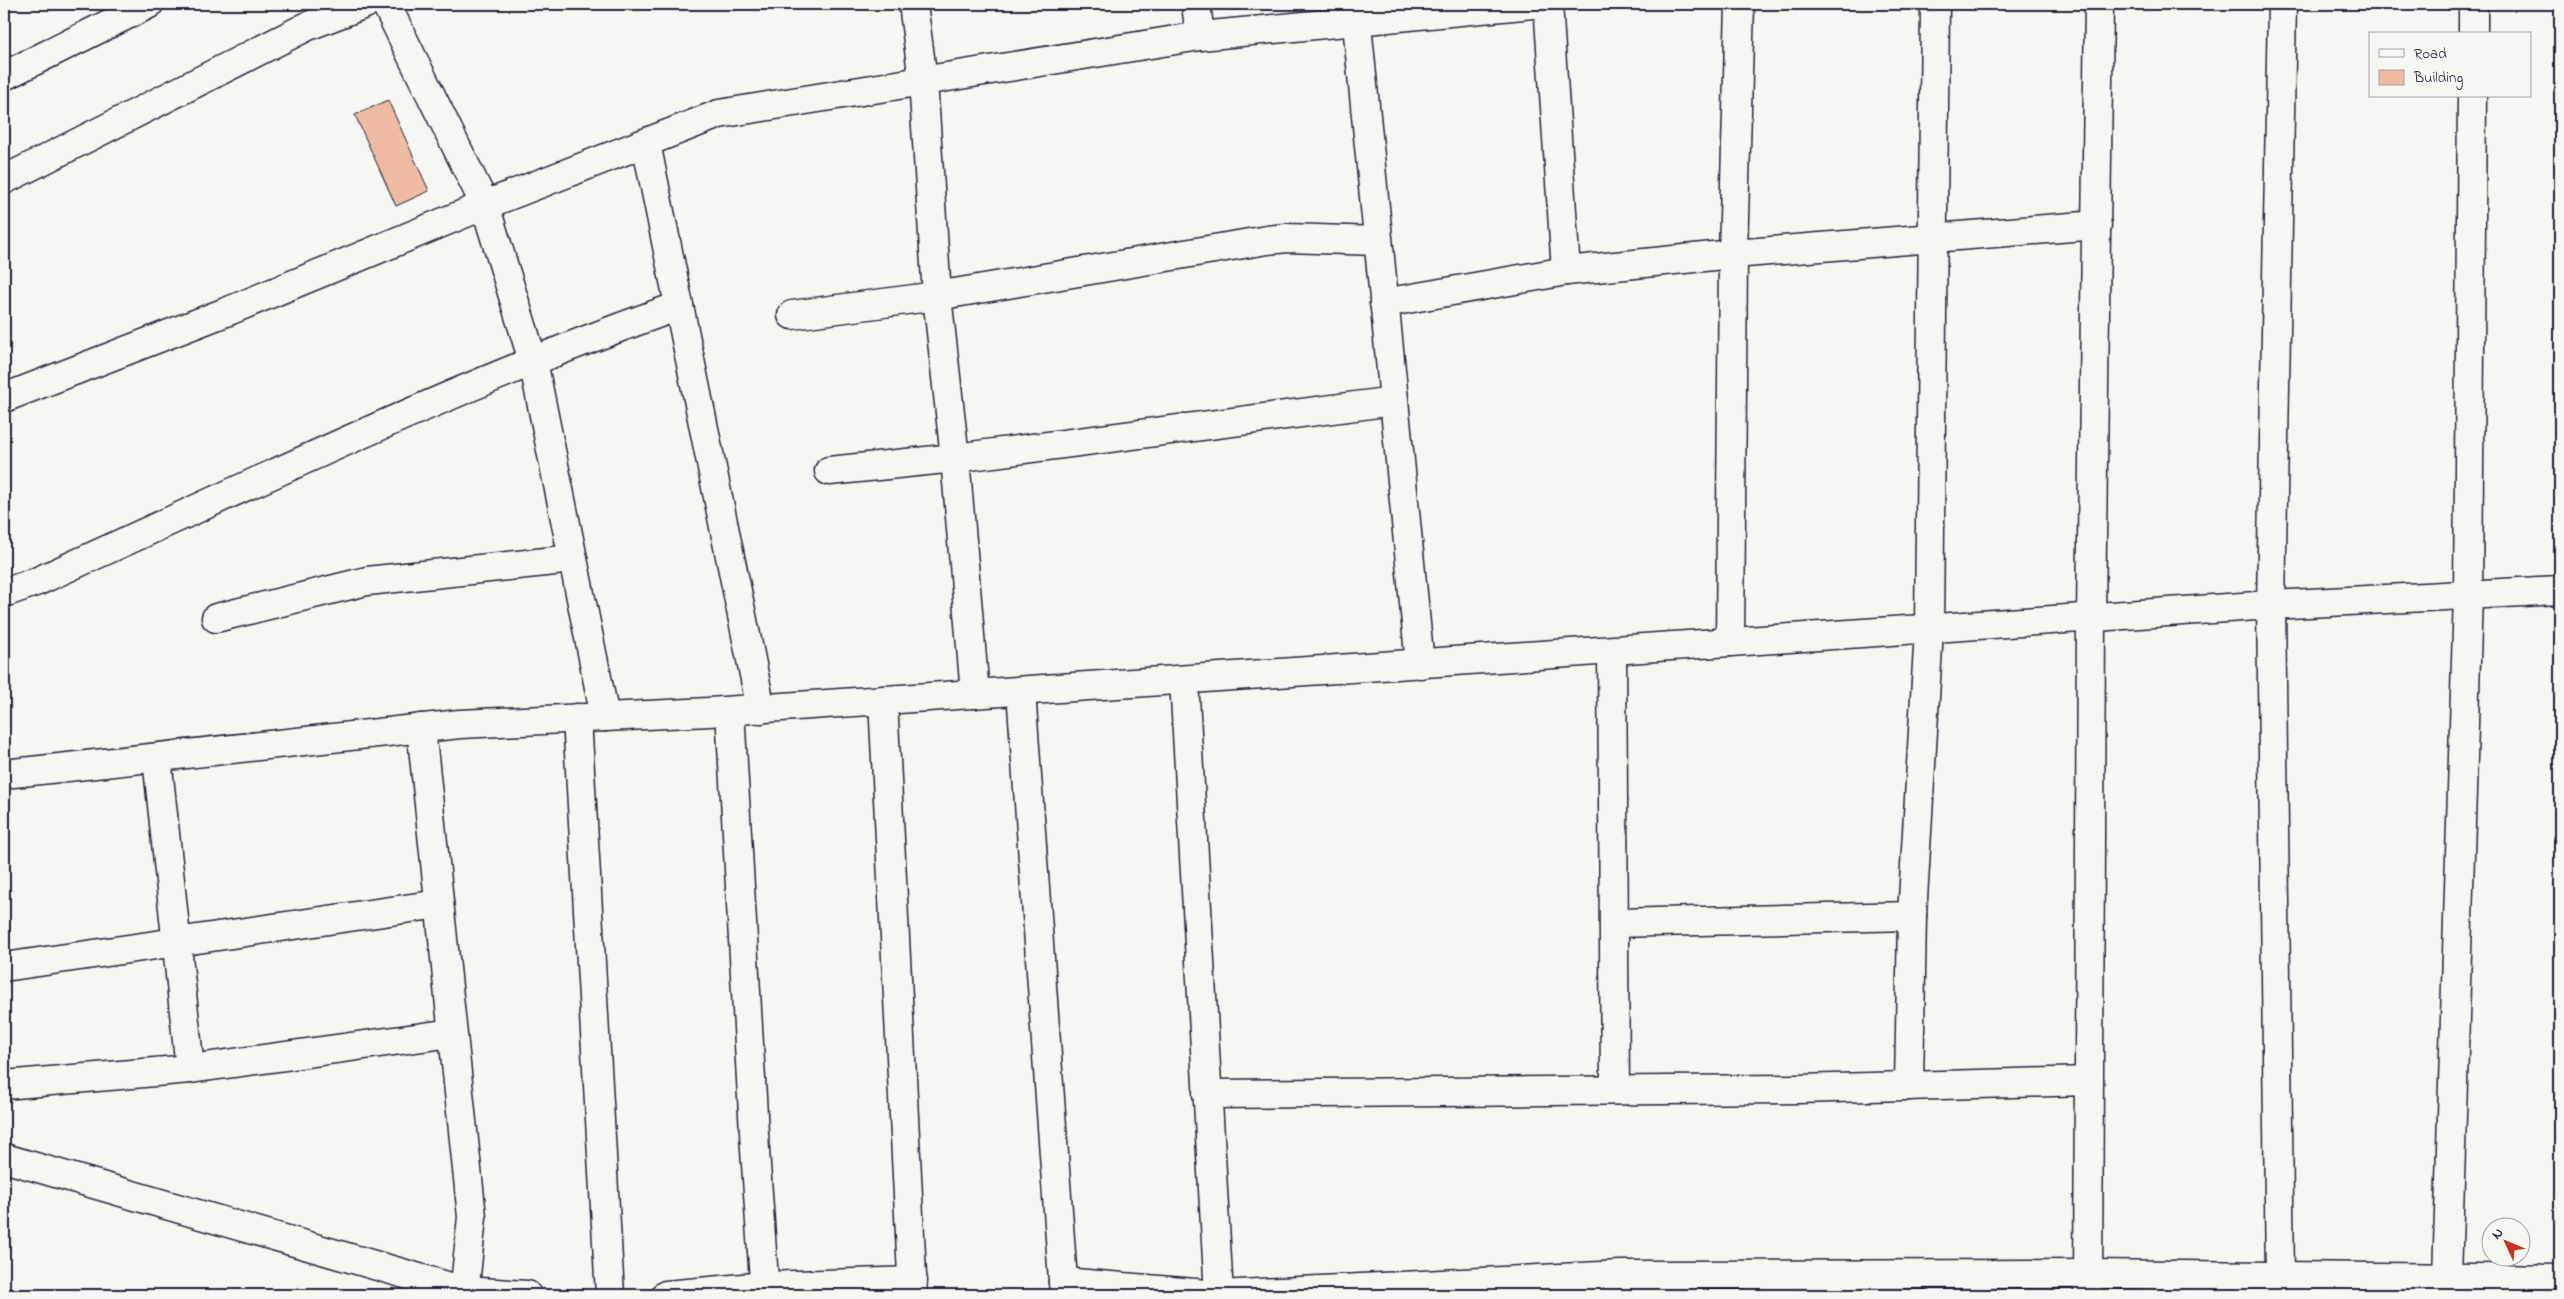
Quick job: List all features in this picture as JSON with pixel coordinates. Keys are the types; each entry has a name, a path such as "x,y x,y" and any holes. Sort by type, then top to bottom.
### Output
{"street":[{"path":"4,76 149,4"},
{"path":"4,180 308,26 364,4"},
{"path":"386,4 485,205 533,361 605,717"},
{"path":"913,4 923,80 937,296 955,458 975,694"},
{"path":"1196,4 1200,36"},
{"path":"4,398 222,313 485,205 718,114 1356,12 1533,4"},
{"path":"1548,4 1566,271"},
{"path":"1730,642 1733,254 1740,4"},
{"path":"1909,1086 1912,916 1928,630 1936,4"},
{"path":"2088,1285 2091,617 2099,4"},
{"path":"2280,1276 2271,605 2282,4"},
{"path":"2473,4 2473,32"},
{"path":"1356,12 1420,664"},
{"path":"2447,1278 2468,594 2472,98"},
{"path":"646,143 762,709"},
{"path":"1384,303 1566,271 1733,254 2097,224"},
{"path":"792,315 937,296 1267,240 1286,238 1377,241"},
{"path":"4,593 46,577 399,416 602,333 679,306"},
{"path":"829,471 955,458 1394,401"},
{"path":"216,618 367,581 574,560"},
{"path":"4,774 460,724 762,709 2271,605 2560,590"},
{"path":"1612,651 1615,1090"},
{"path":"1184,680 1219,1295"},
{"path":"1021,691 1063,1289 1219,1295 1621,1275 2088,1285 2280,1276 2560,1279"},
{"path":"666,1295 913,1288 882,700"},
{"path":"730,711 765,1291"},
{"path":"577,718 610,1295"},
{"path":"421,728 472,1217 464,1293"},
{"path":"157,758 190,1070"},
{"path":"4,967 439,904"},
{"path":"1614,923 1912,916"},
{"path":"4,1085 190,1070 452,1033"},
{"path":"1208,1094 1909,1086 2089,1081"},
{"path":"4,1158 464,1293 527,1295"}],"building":[{"path":"388,100 429,191 396,206 355,115"}]}
